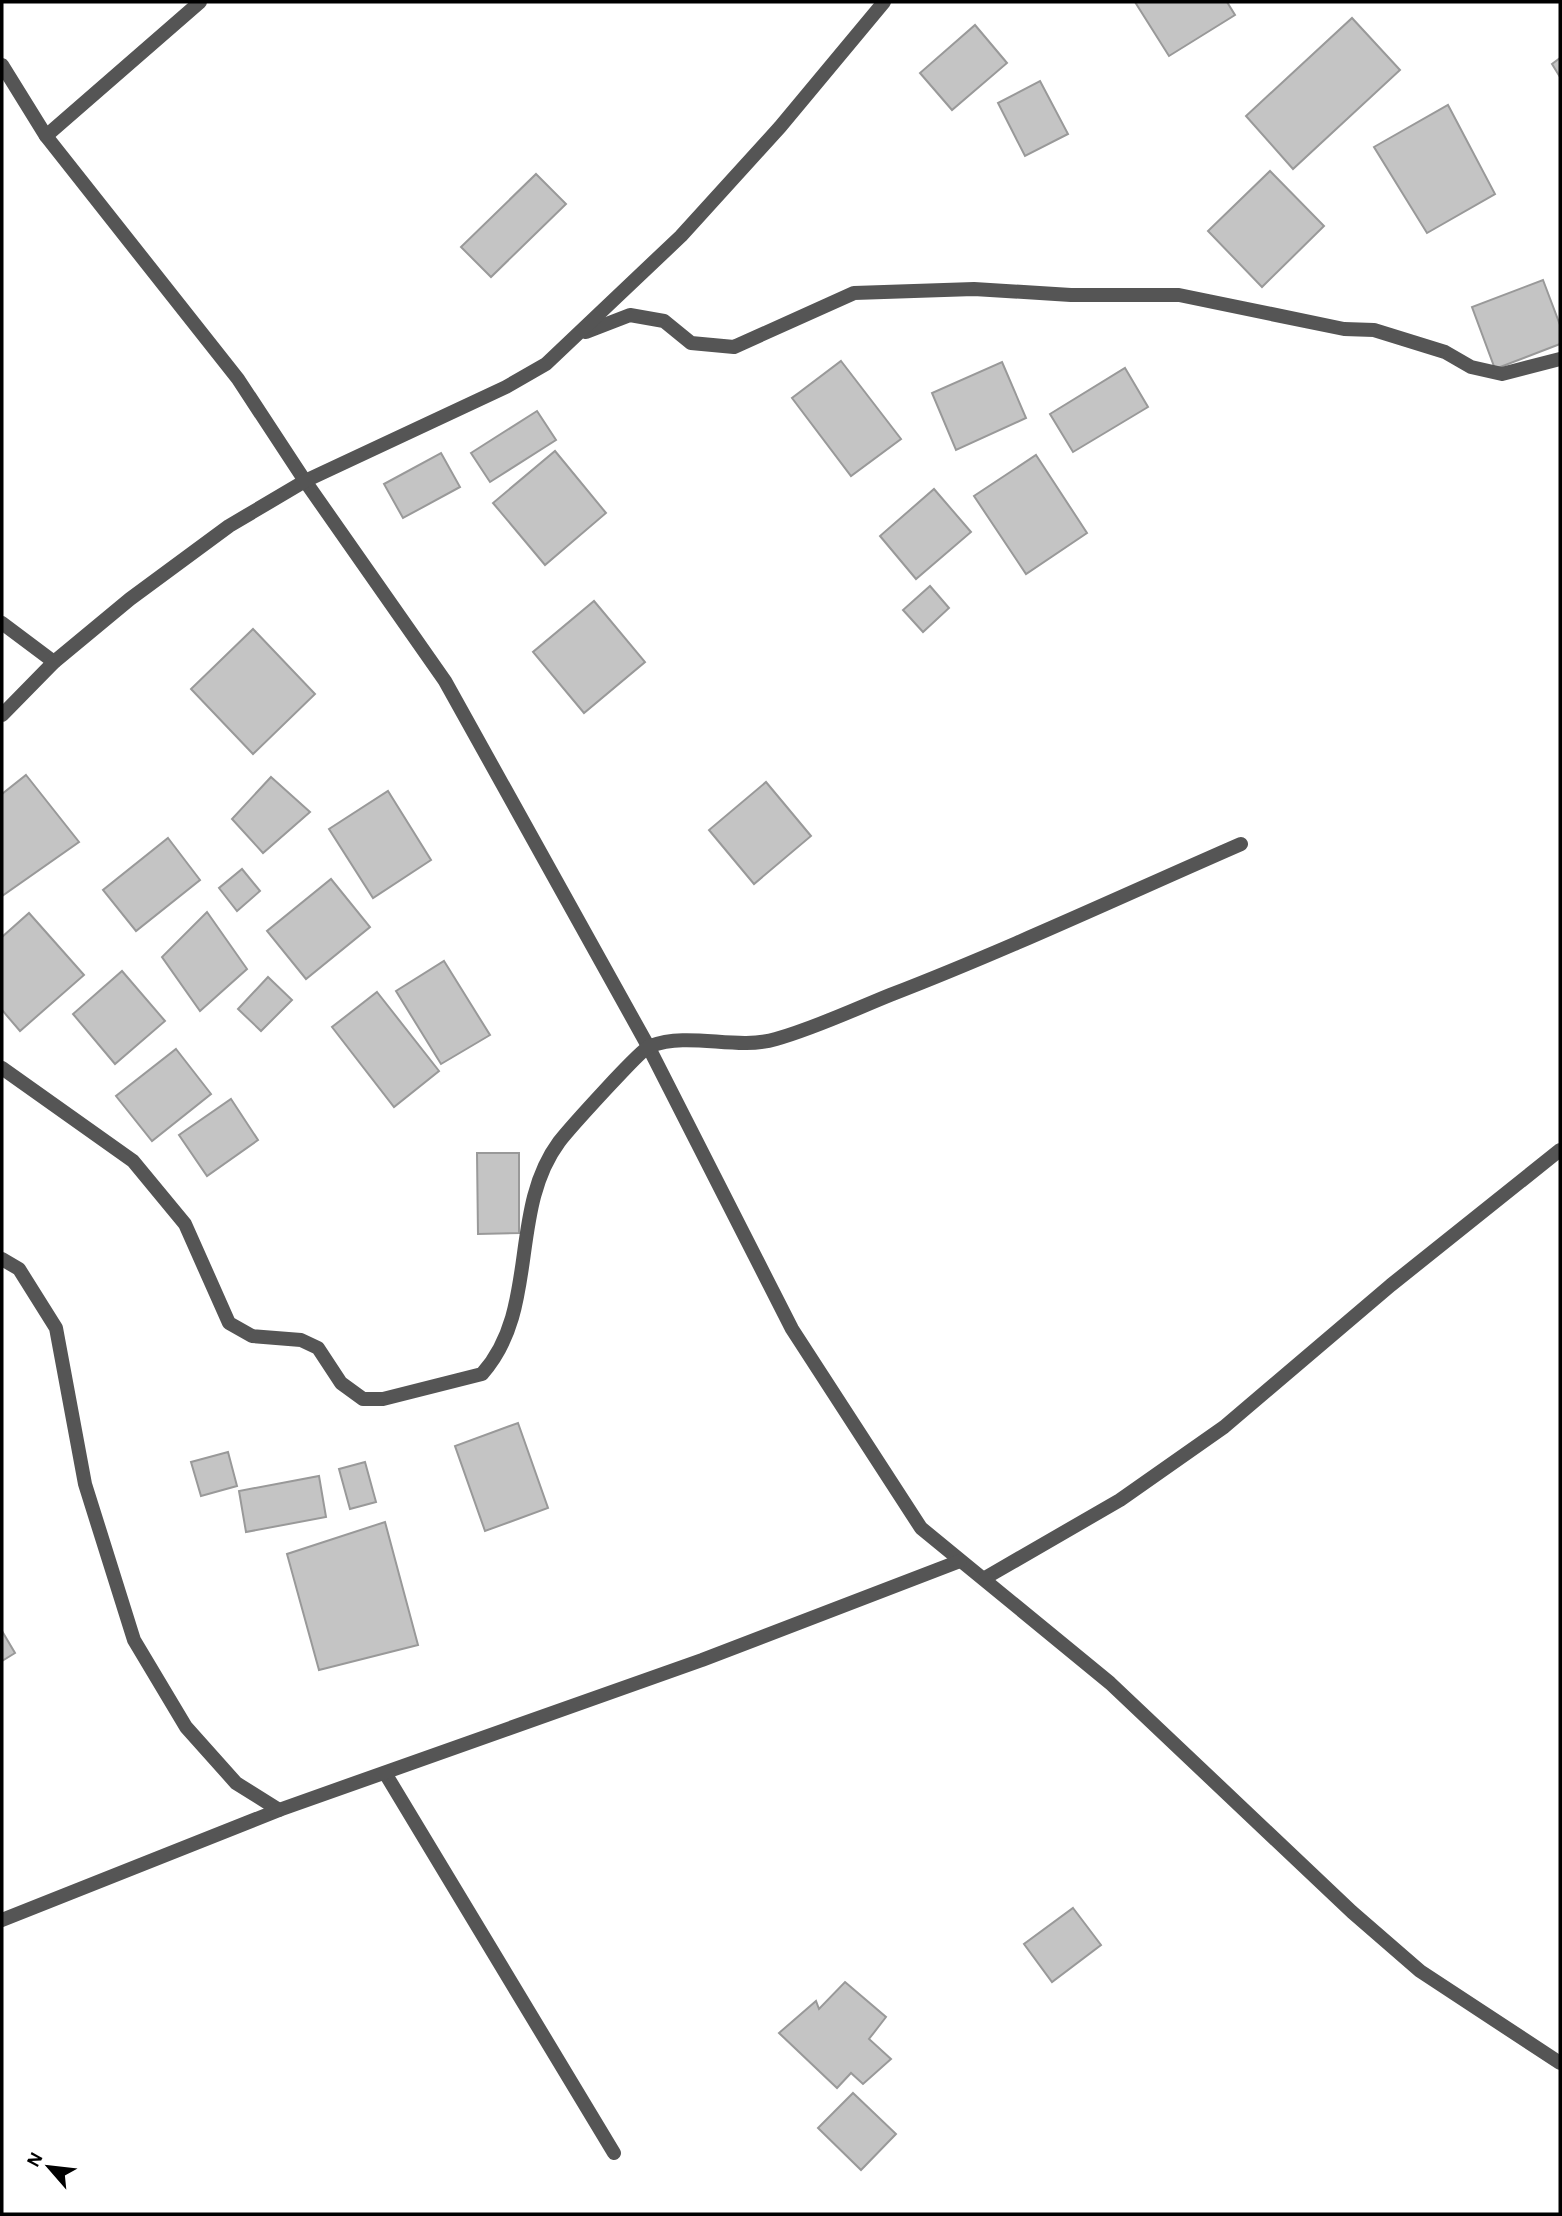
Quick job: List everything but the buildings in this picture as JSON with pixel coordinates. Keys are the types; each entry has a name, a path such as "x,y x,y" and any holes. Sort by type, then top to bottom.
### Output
{"street":[{"path":"46,136 200,2"},
{"path":"2,715 54,662 130,599 229,526 305,481 506,387 546,364 681,236 780,127 884,2"},
{"path":"2,65 46,136 238,379 305,481 445,681 648,1046 792,1329 921,1528 1110,1682 1352,1912 1420,1971 1560,2063"},
{"path":"578,335 630,315 664,321 691,343 734,346 854,293 974,289 1071,295 1179,295 1344,329 1374,330 1445,352 1471,367 1502,374 1560,359"},
{"path":"2,623 54,662"},
{"path":"2,1068 133,1161 185,1224 229,1323 252,1336 301,1340 318,1348 341,1383 351,1391 363,1399 383,1399 482,1374 490,1364 502,1347 514,1319 527,1224 540,1177 559,1143 648,1046 688,1040 733,1044 774,1040 972,963 1241,844"},
{"path":"985,1578 1120,1500 1224,1426 1391,1284 1560,1150"},
{"path":"2,1259 19,1269 56,1328 85,1484 134,1640 186,1727 236,1783 279,1810"},
{"path":"2,1920 279,1810 702,1660 960,1561"},
{"path":"385,1773 614,2153"}]}
